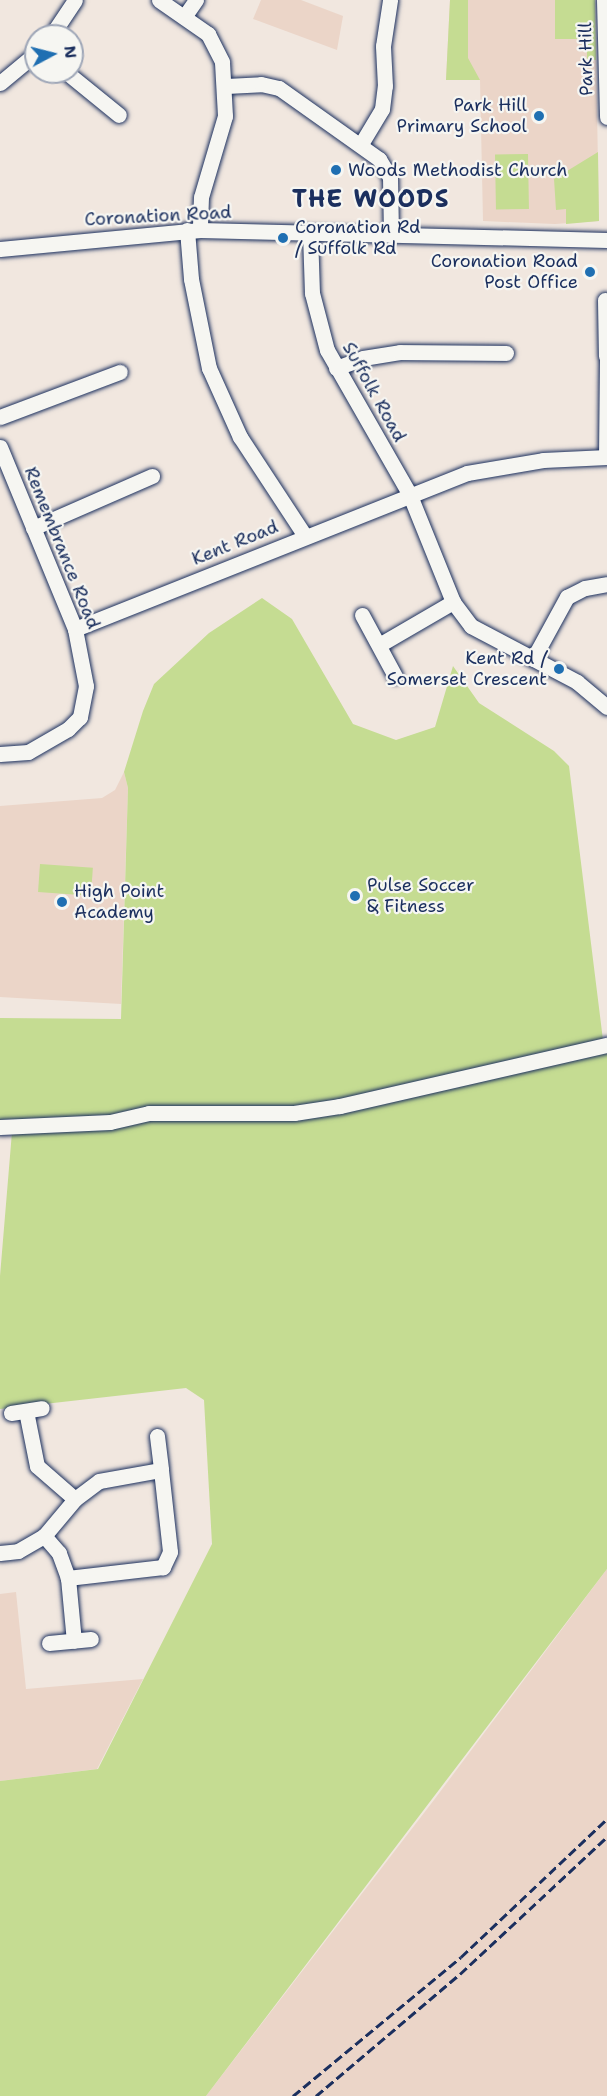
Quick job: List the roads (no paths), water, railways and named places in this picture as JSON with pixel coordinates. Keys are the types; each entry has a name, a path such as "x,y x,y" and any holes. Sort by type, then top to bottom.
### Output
{"street":[{"path":"59,24 75,0"},
{"path":"159,0 184,16 213,41 226,86 222,136 201,197 194,230 191,279 209,368 240,437 305,536"},
{"path":"184,16 196,0"},
{"path":"361,144 382,109 386,86 383,46 390,0"},
{"name":"Park Hill","path":"604,0 607,117"},
{"path":"0,83 24,63"},
{"path":"81,84 119,115"},
{"path":"226,86 261,84 279,88 361,144 379,159 390,177 391,235"},
{"name":"Coronation Road","path":"0,249 194,230 607,240"},
{"name":"Suffolk Road","path":"310,233 315,310 336,368 410,494"},
{"path":"605,300 607,457"},
{"path":"336,368 363,358 400,352 506,353"},
{"path":"0,417 120,372"},
{"name":"Remembrance Road","path":"0,447 75,629 86,686 80,717 55,739 28,752 0,754"},
{"name":"Kent Road","path":"75,629 410,494 489,468 607,457"},
{"path":"33,528 152,476"},
{"path":"410,494 453,602 471,626 583,686 607,707"},
{"path":"533,659 567,597 585,588 607,584"},
{"path":"379,645 453,602"},
{"path":"362,615 395,676"},
{"path":"0,1127 110,1122 149,1113 306,1111 607,1045"},
{"path":"42,1408 19,1412 37,1466 75,1499"},
{"path":"68,1578 154,1569 168,1561 157,1436"},
{"path":"0,1553 18,1551 44,1536 75,1499 99,1481 161,1470"},
{"path":"44,1536 59,1554 68,1578 74,1641"},
{"path":"49,1643 91,1639"}],"railway":[{"path":"293,2096 461,1957 607,1819"},
{"path":"316,2096 460,1974 607,1837"}],"place":[{"name":"Park Hill Primary School","path":"539,116"},
{"name":"Woods Methodist Church","path":"336,170"},
{"name":"Coronation Rd / Suffolk Rd","path":"283,238"},
{"name":"Coronation Road Post Office","path":"590,272"},
{"name":"Kent Rd / Somerset Crescent","path":"559,669"},
{"name":"Pulse Soccer & Fitness","path":"355,896"},
{"name":"High Point Academy","path":"62,902"}],"district":[{"name":"THE WOODS","path":"371,200"}]}
